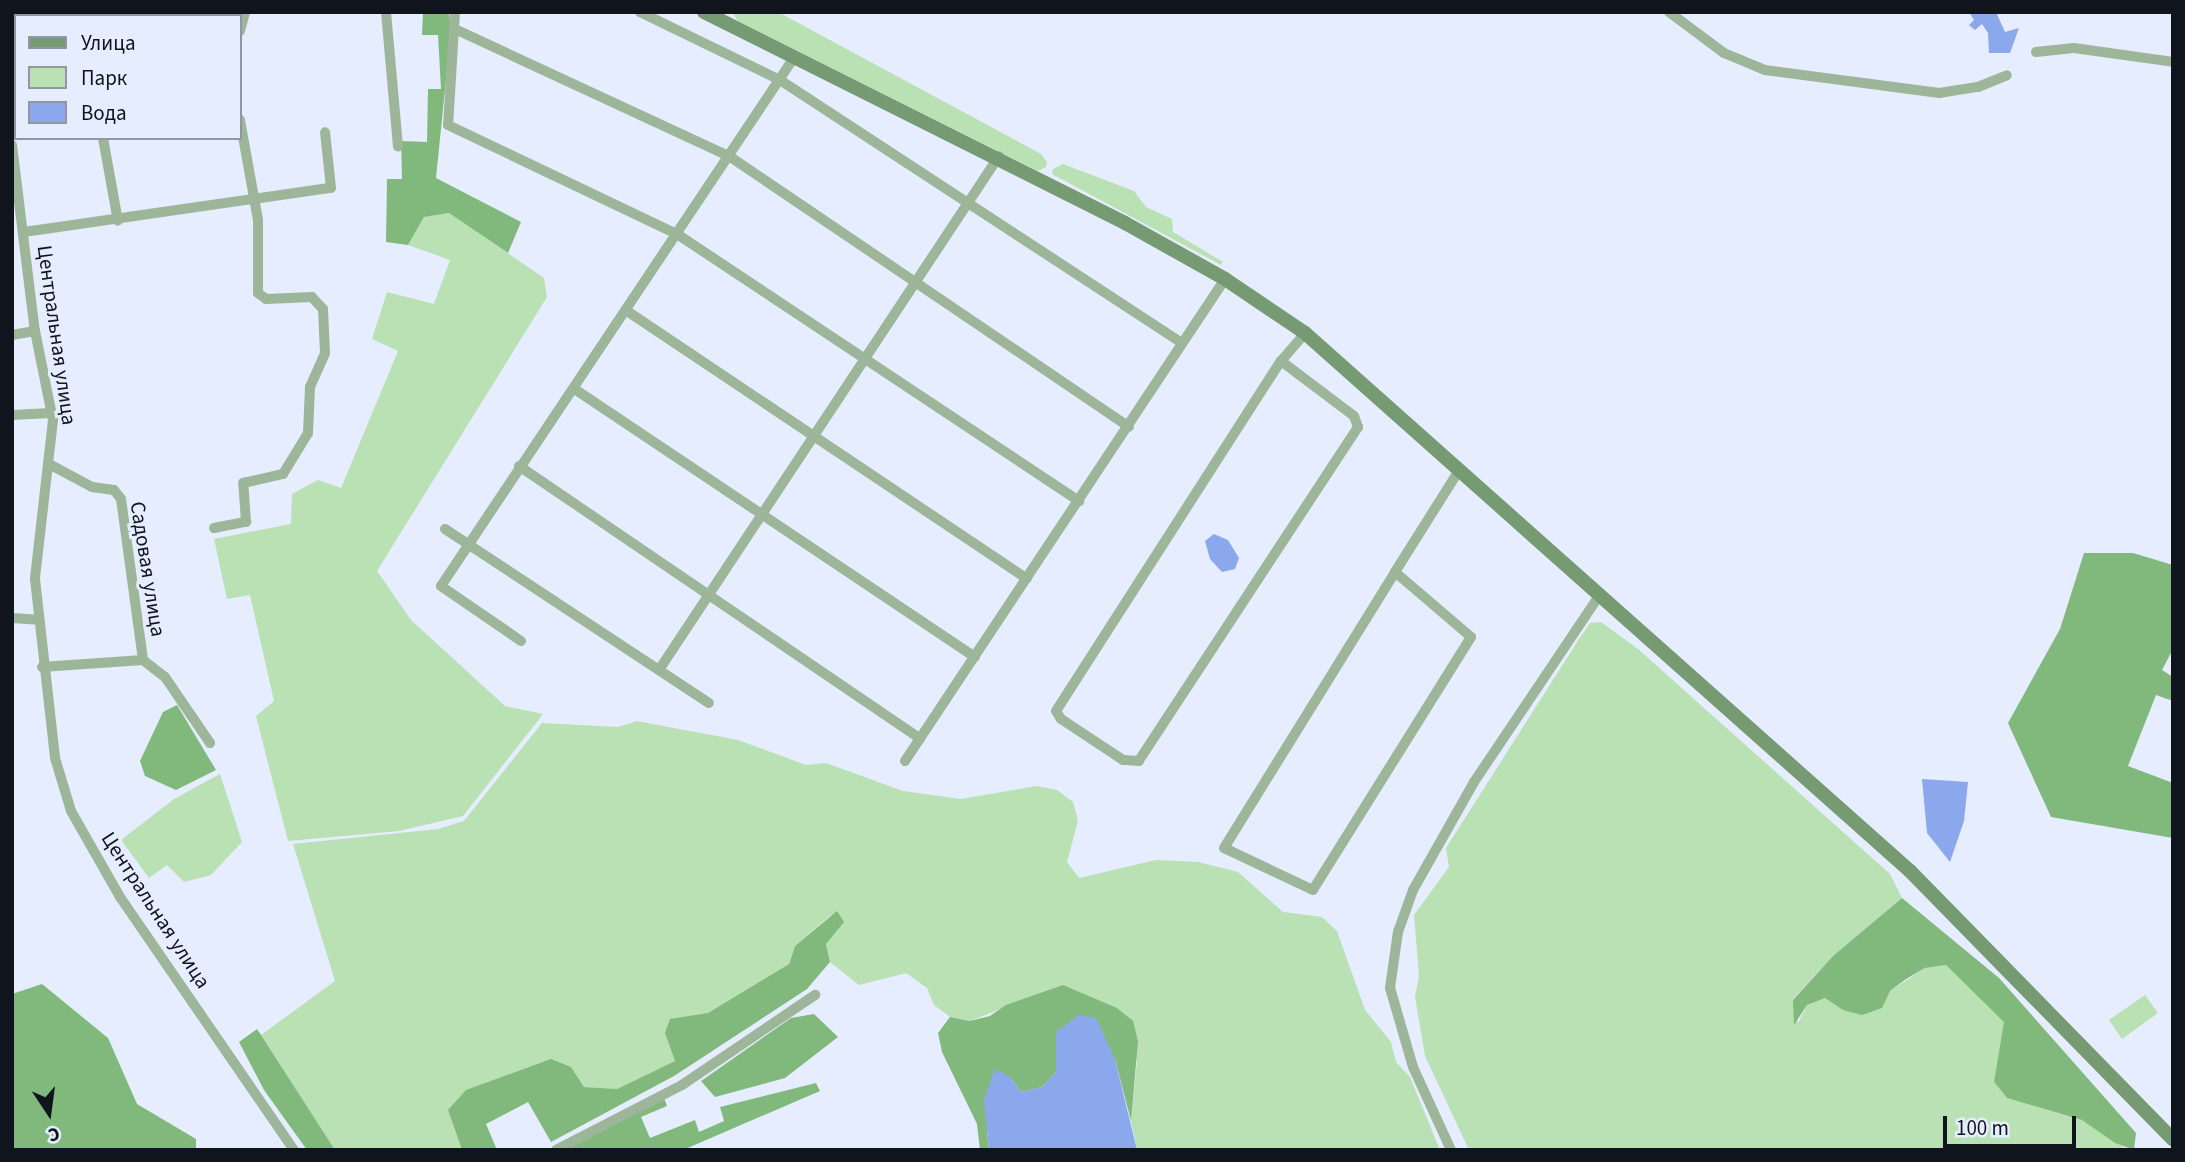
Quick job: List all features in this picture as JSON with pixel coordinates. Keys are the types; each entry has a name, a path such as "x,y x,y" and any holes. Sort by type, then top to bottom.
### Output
{"main road":[{"path":"706,13 999,156 1225,279 1305,333 1458,472 1910,871 2172,1139"}],"street":[{"path":"386,12 398,146"},
{"path":"455,12 457,30 447,125 677,234 1079,501"},
{"path":"640,12 780,80 970,201 1182,344"},
{"path":"1669,12 1724,53 1765,69 1939,93 1978,87 2007,75"},
{"path":"457,30 729,156 914,284 1129,427"},
{"path":"2036,52 2074,48 2173,62"},
{"path":"521,640 441,586 519,466 576,390 795,56"},
{"path":"24,232 118,221 331,188 325,131"},
{"path":"214,528 246,522 243,483 283,474 308,433 310,387 325,353 323,309 312,297 266,299 258,292 258,220 251,199 242,134"},
{"path":"103,140 118,221"},
{"name":"Центральная улица","path":"12,145 35,331 51,413 49,464 35,579 42,667 55,758 71,811 120,897 294,1150"},
{"path":"659,670 999,156"},
{"path":"905,761 1225,279"},
{"path":"626,311 1027,579"},
{"path":"12,335 35,331"},
{"path":"1281,360 1354,416 1358,427 1139,761 1123,760 1061,719 1056,711 1281,360 1305,333"},
{"path":"576,390 975,657"},
{"path":"12,415 51,413"},
{"name":"Садовая улица","path":"49,464 92,487 114,490 121,499 143,660 166,677 210,743"},
{"path":"519,466 710,593 920,739"},
{"path":"1395,572 1471,637 1313,890 1224,848 1395,572 1458,472"},
{"path":"445,529 709,703"},
{"path":"1451,1150 1413,1067 1390,988 1398,932 1413,890 1474,782 1599,596"},
{"path":"12,618 38,620"},
{"path":"42,667 143,660"},
{"path":"556,1150 682,1084 815,995"}],"green space":[{"path":"423,12 449,12 451,30 436,178 521,222 508,253 449,213 424,217 408,245 386,242 387,179 402,179 401,141 427,142 428,89 441,89 438,35 422,35"},
{"path":"732,12 778,12 1041,154 1047,162 1046,167 1038,171 738,21"},
{"path":"1063,164 1134,191 1146,207 1172,219 1173,232 1223,262 1221,265 1052,174 1053,169"},
{"path":"449,213 544,278 547,297 377,571 411,620 505,706 543,714 463,816 399,831 288,841 256,716 274,701 250,595 227,599 214,539 291,524 292,494 318,480 341,488 398,351 372,339 387,292 434,304 450,260 408,245 424,217"},
{"path":"2084,553 2133,553 2173,565 2173,649 2162,670 2173,677 2173,701 2156,695 2128,766 2173,783 2173,838 2051,817 2008,723 2060,629"},
{"path":"1601,622 1638,649 1890,874 1902,898 1833,956 1793,999 1798,1023 1807,1005 1825,997 1843,1010 1890,991 1925,968 1946,965 2005,1022 1994,1082 2007,1098 2082,1120 2128,1150 1469,1150 1425,1056 1415,997 1419,976 1414,915 1449,867 1446,848 1579,639 1590,623"},
{"path":"177,705 216,770 176,790 145,776 140,761 163,712"},
{"path":"637,721 738,740 806,765 826,763 903,791 961,799 1037,786 1057,790 1073,802 1078,821 1067,862 1079,878 1156,860 1198,862 1238,872 1283,912 1322,917 1337,931 1365,1010 1391,1042 1396,1062 1410,1077 1440,1150 1137,1150 1131,1121 1137,1061 1044,992 970,1021 950,1017 934,1005 927,988 906,973 859,985 830,962 826,944 843,922 831,915 795,946 789,964 708,1013 688,1019 671,1041 675,1061 617,1089 584,1087 571,1067 448,1110 462,1150 335,1150 261,1035 335,981 293,844 438,829 464,821 542,723 618,727"},
{"path":"220,774 242,842 211,875 184,882 167,865 149,878 121,840 174,799"},
{"path":"1902,898 1999,978 2136,1133 2134,1150 2115,1143 2082,1120 2007,1098 1994,1082 2004,1022 1946,965 1925,968 1906,979 1890,991 1882,1008 1862,1015 1843,1010 1825,998 1807,1005 1794,1025 1793,1000 1833,956"},
{"path":"837,911 844,922 826,944 830,962 807,989 674,1076 551,1142 528,1102 486,1124 497,1150 462,1150 448,1110 466,1090 551,1059 571,1067 584,1087 617,1089 675,1061 665,1033 670,1019 708,1013 789,964 795,946"},
{"path":"42,984 108,1038 137,1104 196,1139 196,1150 12,1150 12,994"},
{"path":"1063,985 1117,1008 1133,1021 1138,1041 1131,1121 1115,1059 1056,1032 1056,1072 1042,1087 1021,1092 1010,1077 987,1131 989,1150 980,1150 977,1124 942,1052 938,1033 950,1017 970,1021 990,1016 1006,1005"},
{"path":"2145,995 2158,1013 2122,1039 2109,1020"},
{"path":"814,1014 838,1037 785,1078 715,1097 701,1081 791,1018"},
{"path":"257,1029 335,1150 307,1150 264,1090 239,1042"},
{"path":"816,1083 820,1091 683,1150 563,1150 664,1098 667,1106 641,1117 650,1138 695,1120 699,1132 724,1121 720,1107"}],"water":[{"path":"1969,12 1996,12 2005,32 2019,28 2010,53 1989,53 1988,33 1982,24 1975,30 1969,25 1974,20"},
{"path":"1214,534 1228,540 1239,558 1235,569 1222,572 1210,559 1205,541"},
{"path":"1922,779 1968,782 1964,821 1950,862 1927,833"},
{"path":"1079,1015 1096,1018 1115,1059 1137,1150 989,1150 984,1100 995,1069 1010,1077 1021,1092 1042,1087 1056,1072 1056,1032"}]}
